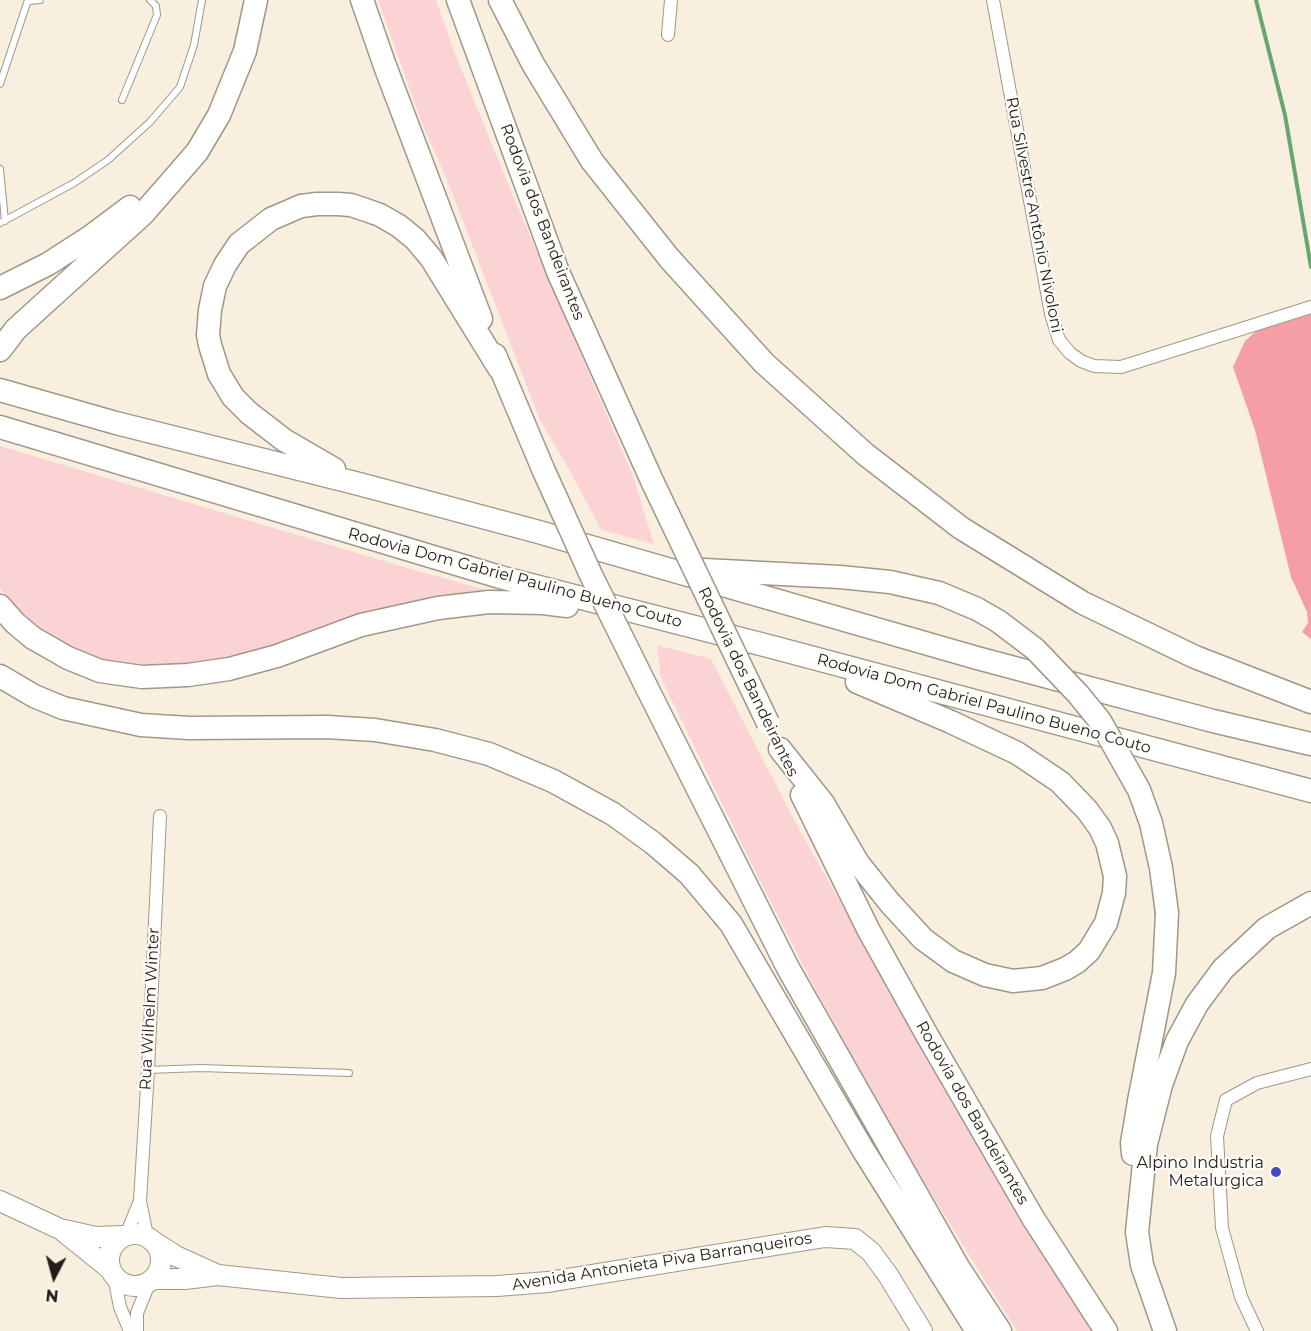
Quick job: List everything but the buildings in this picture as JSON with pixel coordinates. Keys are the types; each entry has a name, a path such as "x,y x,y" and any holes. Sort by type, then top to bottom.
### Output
{"highway":[{"path":"0,350 16,329 143,214 197,152 219,115 245,51 256,0"},
{"path":"362,0 500,368 591,575 788,968 952,1257 1000,1331"},
{"name":"Rodovia dos Bandeirantes","path":"458,0 558,272 653,483 780,749 868,929 927,1035 1033,1218 1106,1331"},
{"path":"500,0 533,64 592,161 669,258 764,363 865,454 961,528 1083,603 1195,657 1311,702"},
{"path":"0,288 48,264 129,208 219,115"},
{"path":"359,484 284,440 249,413 233,397 219,374 208,335 215,286 239,244 256,229 286,212 317,204 351,205 380,215 415,239 431,258 500,368"},
{"path":"0,390 116,423 535,531 977,658 1213,721 1311,744"},
{"name":"Rodovia Dom Gabriel Paulino Bueno Couto","path":"0,428 489,574 1311,791"},
{"path":"658,567 840,577 890,582 939,593 998,621 1035,649 1072,686 1100,722 1139,790 1151,823 1161,868 1167,913 1164,973 1132,1143 1138,1209"},
{"path":"0,606 33,638 68,658 100,671 142,677 188,675 229,669 277,656 395,616 489,602 543,603 662,618"},
{"path":"776,648 951,722 1017,753 1060,782 1087,810 1100,828 1113,862 1114,893 1110,913 1101,933 1089,951 1077,962 1042,978 1013,981 985,975 953,961 923,939 890,903 858,863 823,803 780,749"},
{"path":"0,676 34,696 63,708 141,724 189,728 327,727 375,730 435,740 489,754 553,781 613,814 653,843 689,874 730,924 862,1148 977,1331"},
{"path":"1165,1331 1142,1265 1137,1232 1146,1144 1161,1084 1177,1041 1197,1004 1223,969 1267,928 1311,903"}],"main road":[{"path":"0,1202 60,1229 96,1237 140,1234 176,1256 218,1275"},
{"path":"60,1229 122,1282 131,1285 141,1285 151,1280 158,1272 160,1254 149,1238"},
{"path":"112,1272 108,1259 110,1250 115,1242 125,1236"},
{"name":"Avenida Antonieta Piva Barranqueiros","path":"218,1275 341,1288 496,1286 548,1282 825,1237 855,1239 871,1252 888,1275 922,1331"},
{"path":"151,1280 218,1275"}],"street":[{"path":"668,35 671,0"},
{"name":"Rua Silvestre Antônio Nivoloni","path":"993,0 1051,314 1059,340 1070,353 1094,366 1121,367 1311,307"},
{"name":"Rua Wilhelm Winter","path":"149,1238 140,1202 160,816"},
{"path":"1257,1331 1241,1297 1222,1228 1217,1136 1226,1100 1257,1083 1311,1069"},
{"name":"Rua Wilhelm Winter","path":"125,1236 140,1202"},
{"path":"112,1272 120,1307 130,1331"},
{"path":"137,1331 137,1313 151,1280"}],"lane":[{"path":"0,84 28,0 40,0"},
{"path":"122,100 157,15 156,6 150,0"},
{"path":"0,168 2,222 74,183 108,160 150,123 180,87 194,45 202,0"},
{"path":"148,1070 201,1068 349,1073"}],"shaded area":[{"path":"378,0 436,0 454,51 508,184 634,479 654,544 601,530 540,420 447,180 421,121"},
{"path":"1311,314 1311,639 1302,632 1308,623 1307,612 1291,577 1255,430 1233,367 1245,341 1264,324"},
{"path":"0,446 521,600 253,658 154,675 67,653 6,601 0,587"},
{"path":"657,645 711,659 800,831 909,1024 1094,1331 1017,1331 898,1140 810,979 661,678"}],"waterway":[{"path":"1256,0 1285,115 1311,267"}],"place":[{"name":"Alpino Industria Metalurgica","path":"1276,1172"}]}
